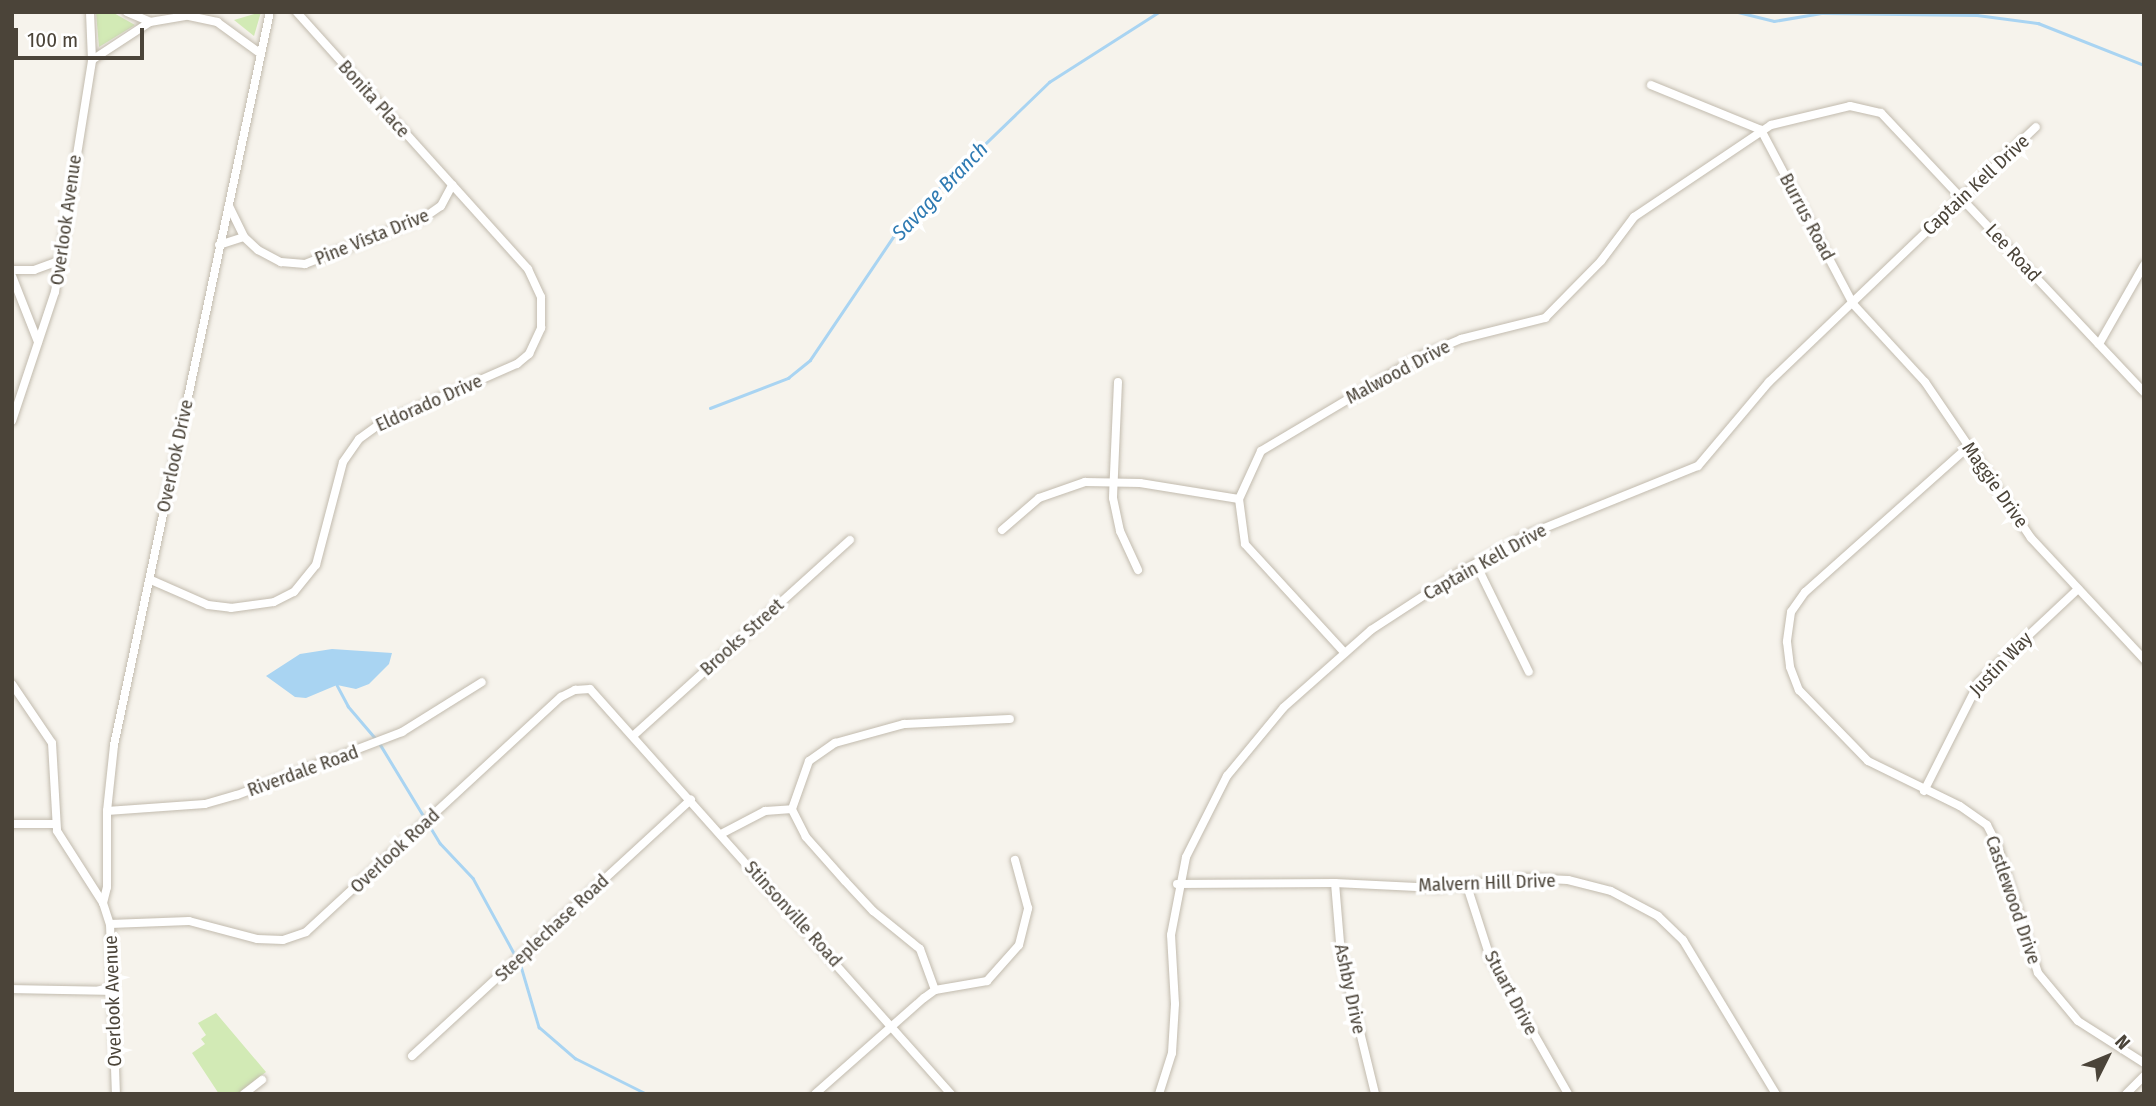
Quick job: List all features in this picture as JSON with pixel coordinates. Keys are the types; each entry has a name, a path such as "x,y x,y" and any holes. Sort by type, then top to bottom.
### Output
{"street":[{"name":"Overlook Avenue","path":"12,421 52,307 61,260 92,60 90,12"},
{"path":"127,12 150,22"},
{"path":"92,60 150,22 202,12"},
{"name":"Overlook Drive","path":"103,903 107,887 107,811 114,745 271,12"},
{"name":"Bonita Place","path":"297,12 452,185"},
{"path":"189,16 217,22 261,54"},
{"path":"1651,85 1761,130"},
{"name":"Lee Road","path":"1761,130 1850,106 1873,109 2144,392"},
{"name":"Captain Kell Drive","path":"1159,1094 1173,1044 1171,935 1177,884 1194,833 1227,776 1284,707 1343,651 1476,564 1527,536 1698,466 1769,382 1853,304 1959,196 2036,127"},
{"name":"Burrus Road","path":"1761,130 1853,304"},
{"name":"Malwood Drive","path":"1343,651 1245,544 1239,499 1250,466 1278,437 1419,357 1472,336 1545,318 1593,270 1634,217 1761,130"},
{"name":"Pine Vista Drive","path":"244,237 281,262 317,261 425,217 441,206 452,185"},
{"name":"Eldorado Drive","path":"151,580 208,606 255,607 284,598 316,565 340,470 359,439 380,424 517,364 529,354 542,322 536,283 452,185"},
{"path":"219,245 244,237 229,206"},
{"path":"12,270 34,270 61,260"},
{"path":"2099,344 2144,265"},
{"path":"12,276 38,342"},
{"name":"Maggie Drive","path":"1853,304 1925,382 2031,538 2144,659"},
{"path":"1118,382 1113,480 1120,531 1138,570"},
{"name":"Castlewood Drive","path":"1968,447 1805,592 1791,612 1788,632 1790,667 1799,690 1868,761 1924,791 1960,806 1987,825 1998,847 2034,967 2072,1016 2144,1063"},
{"path":"1002,530 1046,495 1085,482 1113,480 1239,499"},
{"name":"Brooks Street","path":"634,735 850,540"},
{"path":"1476,564 1530,672"},
{"name":"Justin Way","path":"1924,791 1979,682 2078,589"},
{"name":"Riverdale Road","path":"107,811 205,804 237,795 402,732 482,682"},
{"name":"Overlook Avenue","path":"12,684 52,743 56,824 103,903 110,923 116,1094"},
{"name":"Overlook Road","path":"110,923 189,921 257,939 283,940 306,932 568,692 590,690 600,695 634,735"},
{"path":"935,990 920,949 873,911 845,881 806,838 792,809 809,761 835,743 904,723 1010,719"},
{"name":"Stinsonville Road","path":"634,735 951,1094"},
{"name":"Steeplechase Road","path":"412,1056 691,799"},
{"path":"721,834 765,811 792,809"},
{"path":"12,824 56,824"},
{"path":"815,1094 891,1025 935,990 987,981 1019,945 1028,908 1015,860"},
{"name":"Malvern Hill Drive","path":"1177,884 1467,886 1525,878 1568,880 1611,891 1658,916 1701,965 1776,1094"},
{"name":"Ashby Drive","path":"1335,883 1341,954 1375,1094"},
{"name":"Stuart Drive","path":"1467,886 1494,965 1568,1094"},
{"path":"12,989 112,991"},
{"path":"2126,1094 2144,1076"},
{"path":"244,1094 262,1080"}],"green space":[{"path":"96,12 112,12 135,25 99,47"},
{"path":"261,12 254,36 234,20"},
{"path":"216,1013 266,1072 237,1094 219,1094 192,1053 205,1044 201,1039 206,1035 198,1023"}],"water":[{"path":"332,649 392,653 389,664 369,684 356,689 337,685 306,698 295,697 266,676 300,654"}],"waterway":[{"name":"Savage Branch","path":"710,408 788,378 810,360 901,225 1049,82 1159,12"},
{"name":"Savage Branch","path":"1738,12 1774,21 1822,13 1977,15 2038,23 2144,65"},
{"path":"337,685 348,706 376,739"},
{"path":"380,744 440,843 473,878 521,966 539,1027 575,1058 647,1094"}]}
